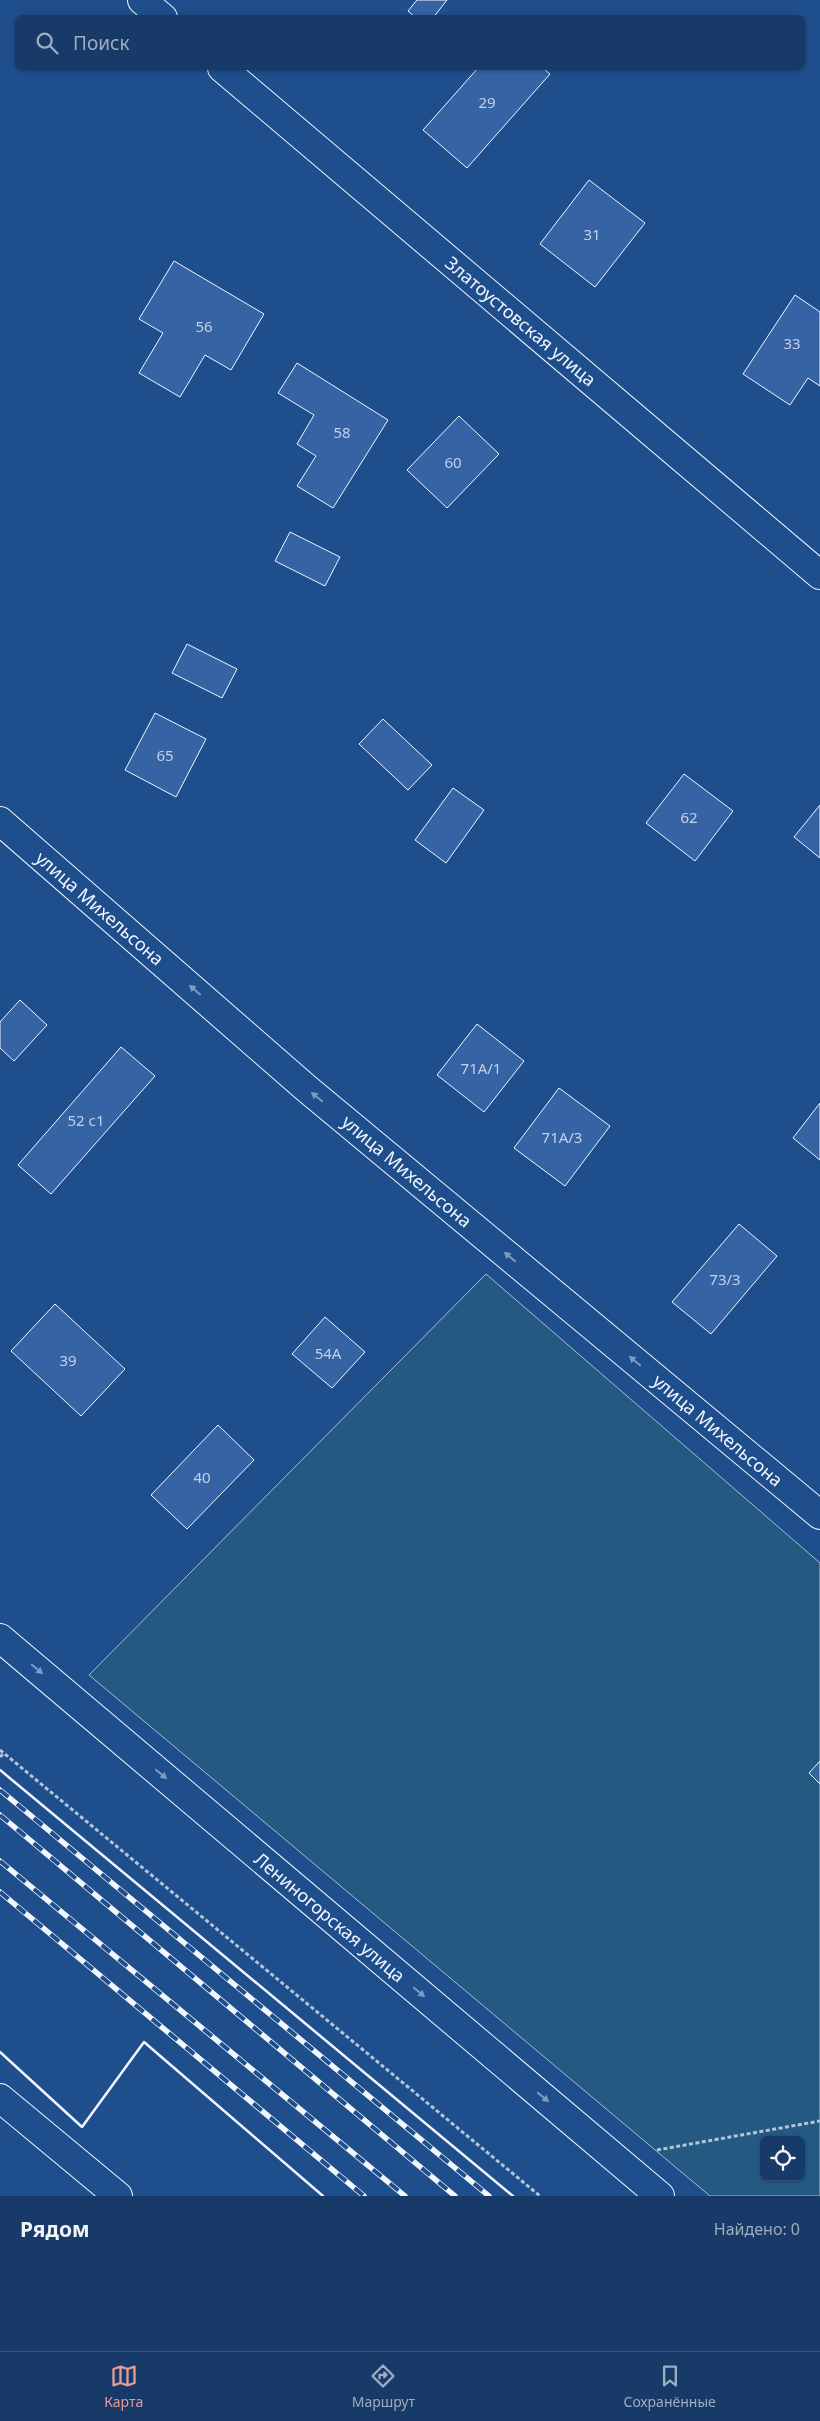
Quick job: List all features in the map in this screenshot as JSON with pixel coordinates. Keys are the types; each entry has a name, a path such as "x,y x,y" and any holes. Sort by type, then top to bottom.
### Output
{"street":[{"path":"142,0 160,15"},
{"name":"Златоустовская улица","path":"224,70 820,576"},
{"name":"улица Михельсона","path":"0,821 306,1088 820,1515"},
{"name":"Лениногорская улица","path":"0,1638 660,2196"},
{"path":"0,2098 118,2196"}],"path":[{"path":"0,1750 540,2196"},
{"path":"0,1757 4,1753"},
{"path":"614,2157 820,2121"}],"shaded area":[{"path":"486,1274 820,1563 820,2196 710,2196 89,1675"}],"building":[{"path":"417,0 447,0 435,15 413,15 408,11"},
{"path":"476,70 545,70 550,74 467,168 423,130"},
{"path":"589,180 645,223 595,287 540,244"},
{"path":"174,261 264,314 231,370 205,355 180,397 139,373 163,333 139,319"},
{"path":"795,295 820,312 820,386 808,378 790,405 743,374"},
{"path":"297,363 388,420 333,508 297,486 316,456 297,444 314,415 278,393"},
{"path":"459,416 499,454 447,508 407,470"},
{"path":"290,532 340,557 325,586 275,561"},
{"path":"187,644 237,669 222,698 172,673"},
{"path":"155,713 206,739 176,797 125,770"},
{"path":"383,719 432,765 408,790 359,744"},
{"path":"684,774 733,811 695,861 646,823"},
{"path":"453,788 484,810 446,863 415,840"},
{"path":"820,805 820,858 794,837"},
{"path":"20,1000 47,1025 14,1061 0,1048 0,1022"},
{"path":"477,1024 524,1061 484,1112 437,1075"},
{"path":"121,1047 155,1076 51,1194 18,1165"},
{"path":"559,1088 610,1126 565,1186 514,1148"},
{"path":"820,1103 820,1160 793,1138"},
{"path":"739,1224 777,1256 711,1334 672,1302"},
{"path":"55,1304 125,1369 81,1416 11,1351"},
{"path":"325,1317 365,1352 332,1388 292,1354"},
{"path":"218,1425 254,1460 187,1529 151,1495"},
{"path":"820,1761 820,1784 809,1773"}],"railway":[{"path":"0,1790 489,2196"},
{"path":"0,1815 455,2196"},
{"path":"0,1861 405,2196"},
{"path":"0,1892 364,2196"}],"wall":[{"path":"0,1770 513,2196"},
{"path":"0,2052 82,2127 144,2042 323,2196"}]}
